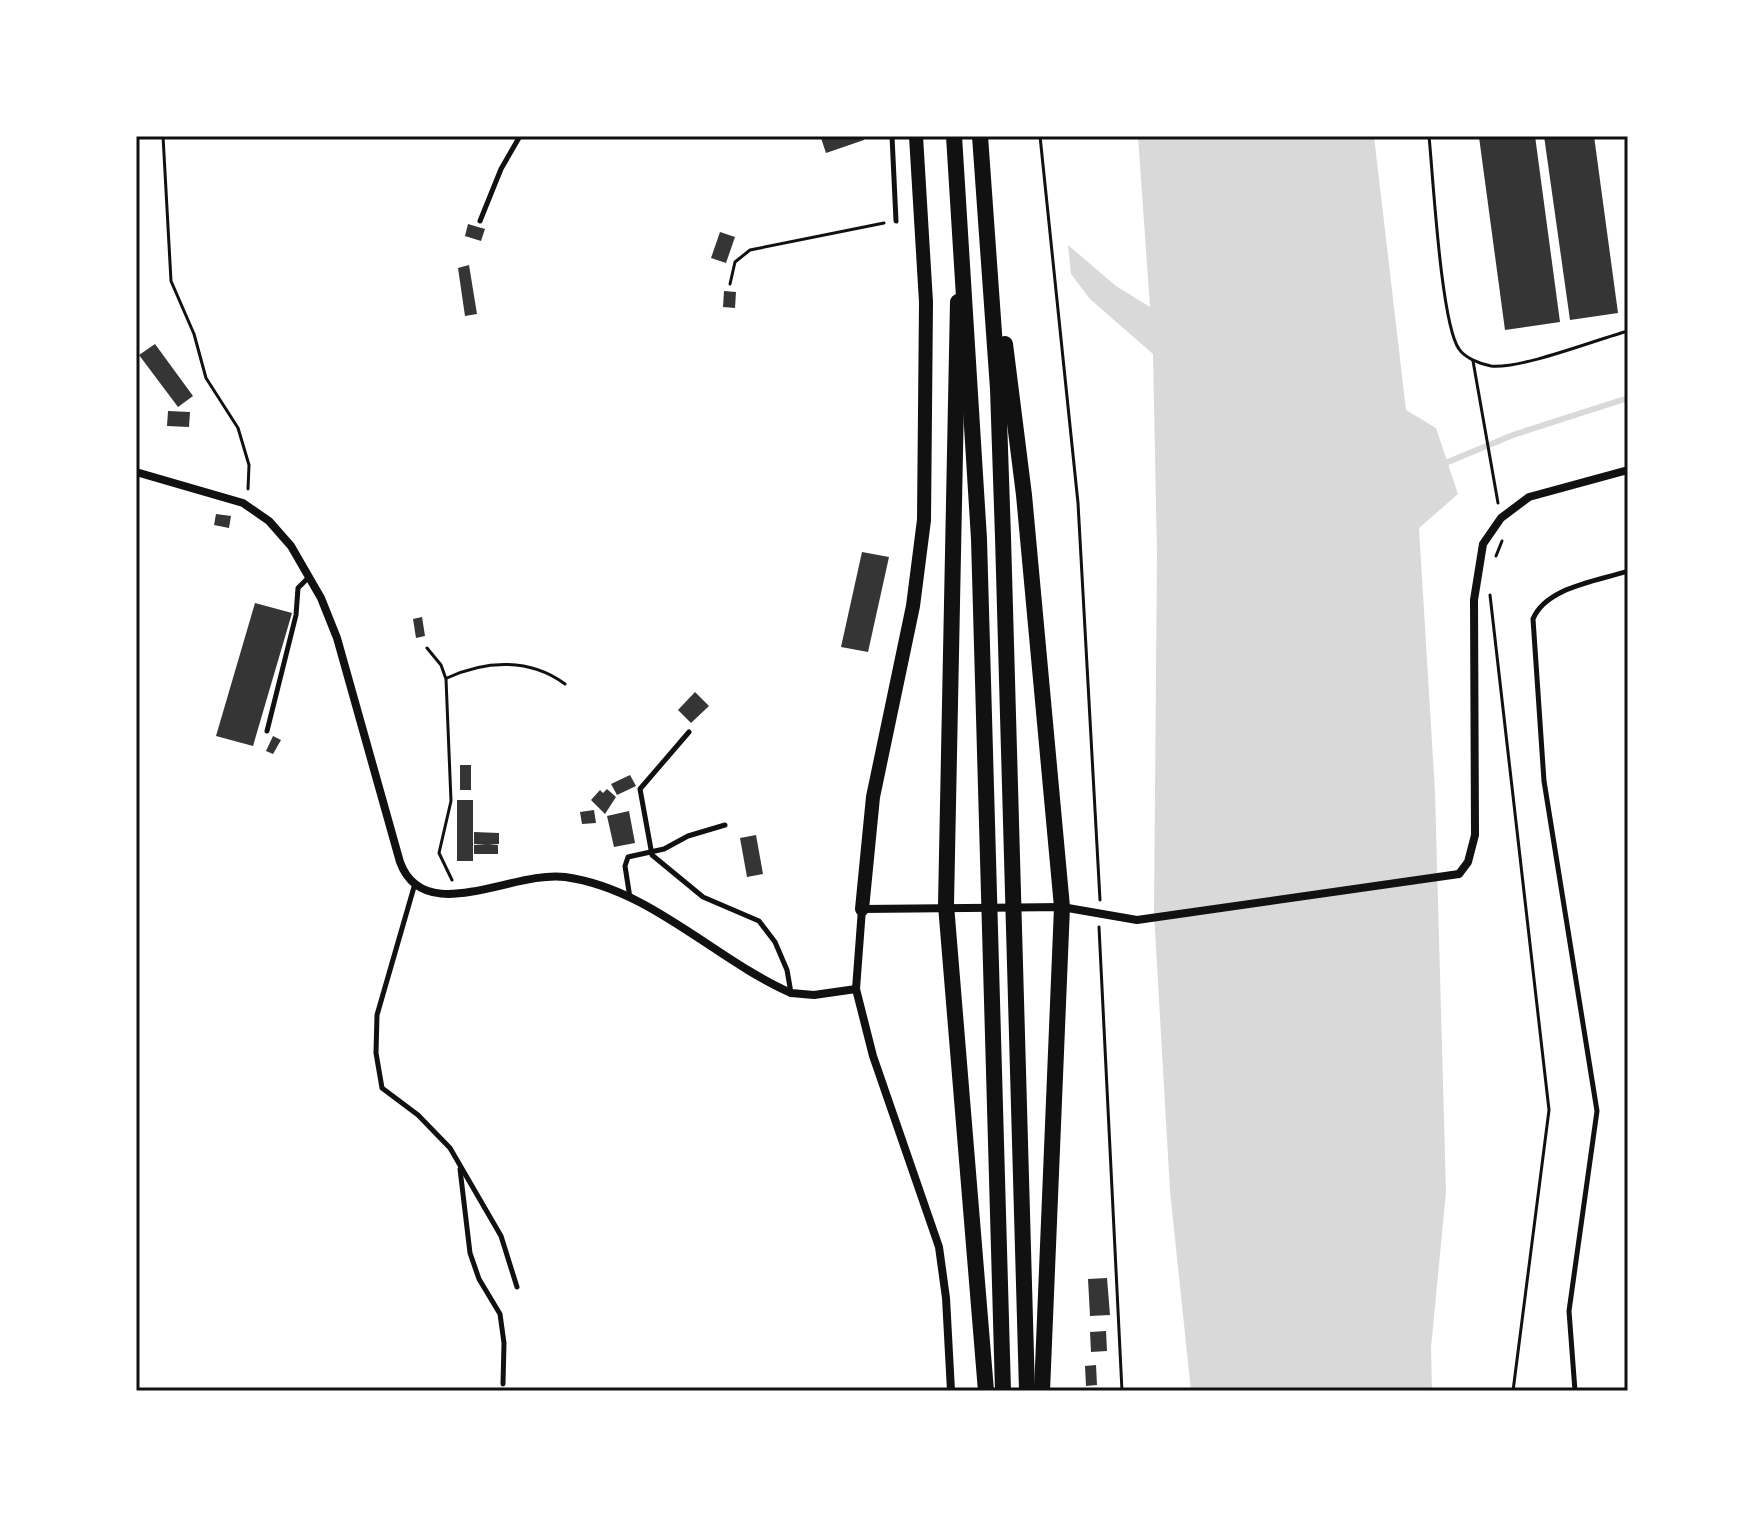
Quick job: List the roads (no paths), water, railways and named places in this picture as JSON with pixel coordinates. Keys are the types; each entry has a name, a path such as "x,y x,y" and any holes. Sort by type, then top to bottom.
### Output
{"main road":[{"path":"954,136 961,208 979,539 1003,1391"},
{"path":"980,136 1024,495 1062,907 1042,1391"},
{"path":"987,206 1003,537 1027,1391"},
{"path":"961,208 953,426 946,905 986,1391"}],"street":[{"path":"916,136 926,302 924,520 913,606 873,797 856,989 873,1056 939,1247 946,1298 951,1391"},
{"path":"862,909 946,905 1062,907 1122,919 1153,919 1452,876 1468,862 1475,835 1475,577 1483,544 1513,507 1540,493 1628,470"},
{"path":"136,472 243,503 280,533 309,576 337,638 395,849 402,870 414,887 436,895 545,876 585,881 630,898 791,993 805,996 856,989"}],"lane":[{"path":"480,221 501,169 520,136"},
{"path":"892,136 896,221"},
{"path":"1575,1391 1569,1311 1597,1111 1544,781 1533,619 1537,608 1555,595 1628,571"},
{"path":"267,731 296,615 298,588 309,576"},
{"path":"689,732 640,789 651,851 657,861 703,897 759,921 775,942 787,970 791,993"},
{"path":"630,898 625,861 632,855 725,825"},
{"path":"414,887 406,906 377,1015 376,1053 382,1088 418,1115 450,1148 501,1236 517,1287"},
{"path":"460,1168 470,1253 479,1279 500,1314 504,1343 503,1384"}],"waterway":[{"path":"1443,464 1513,435 1628,398"}]}
